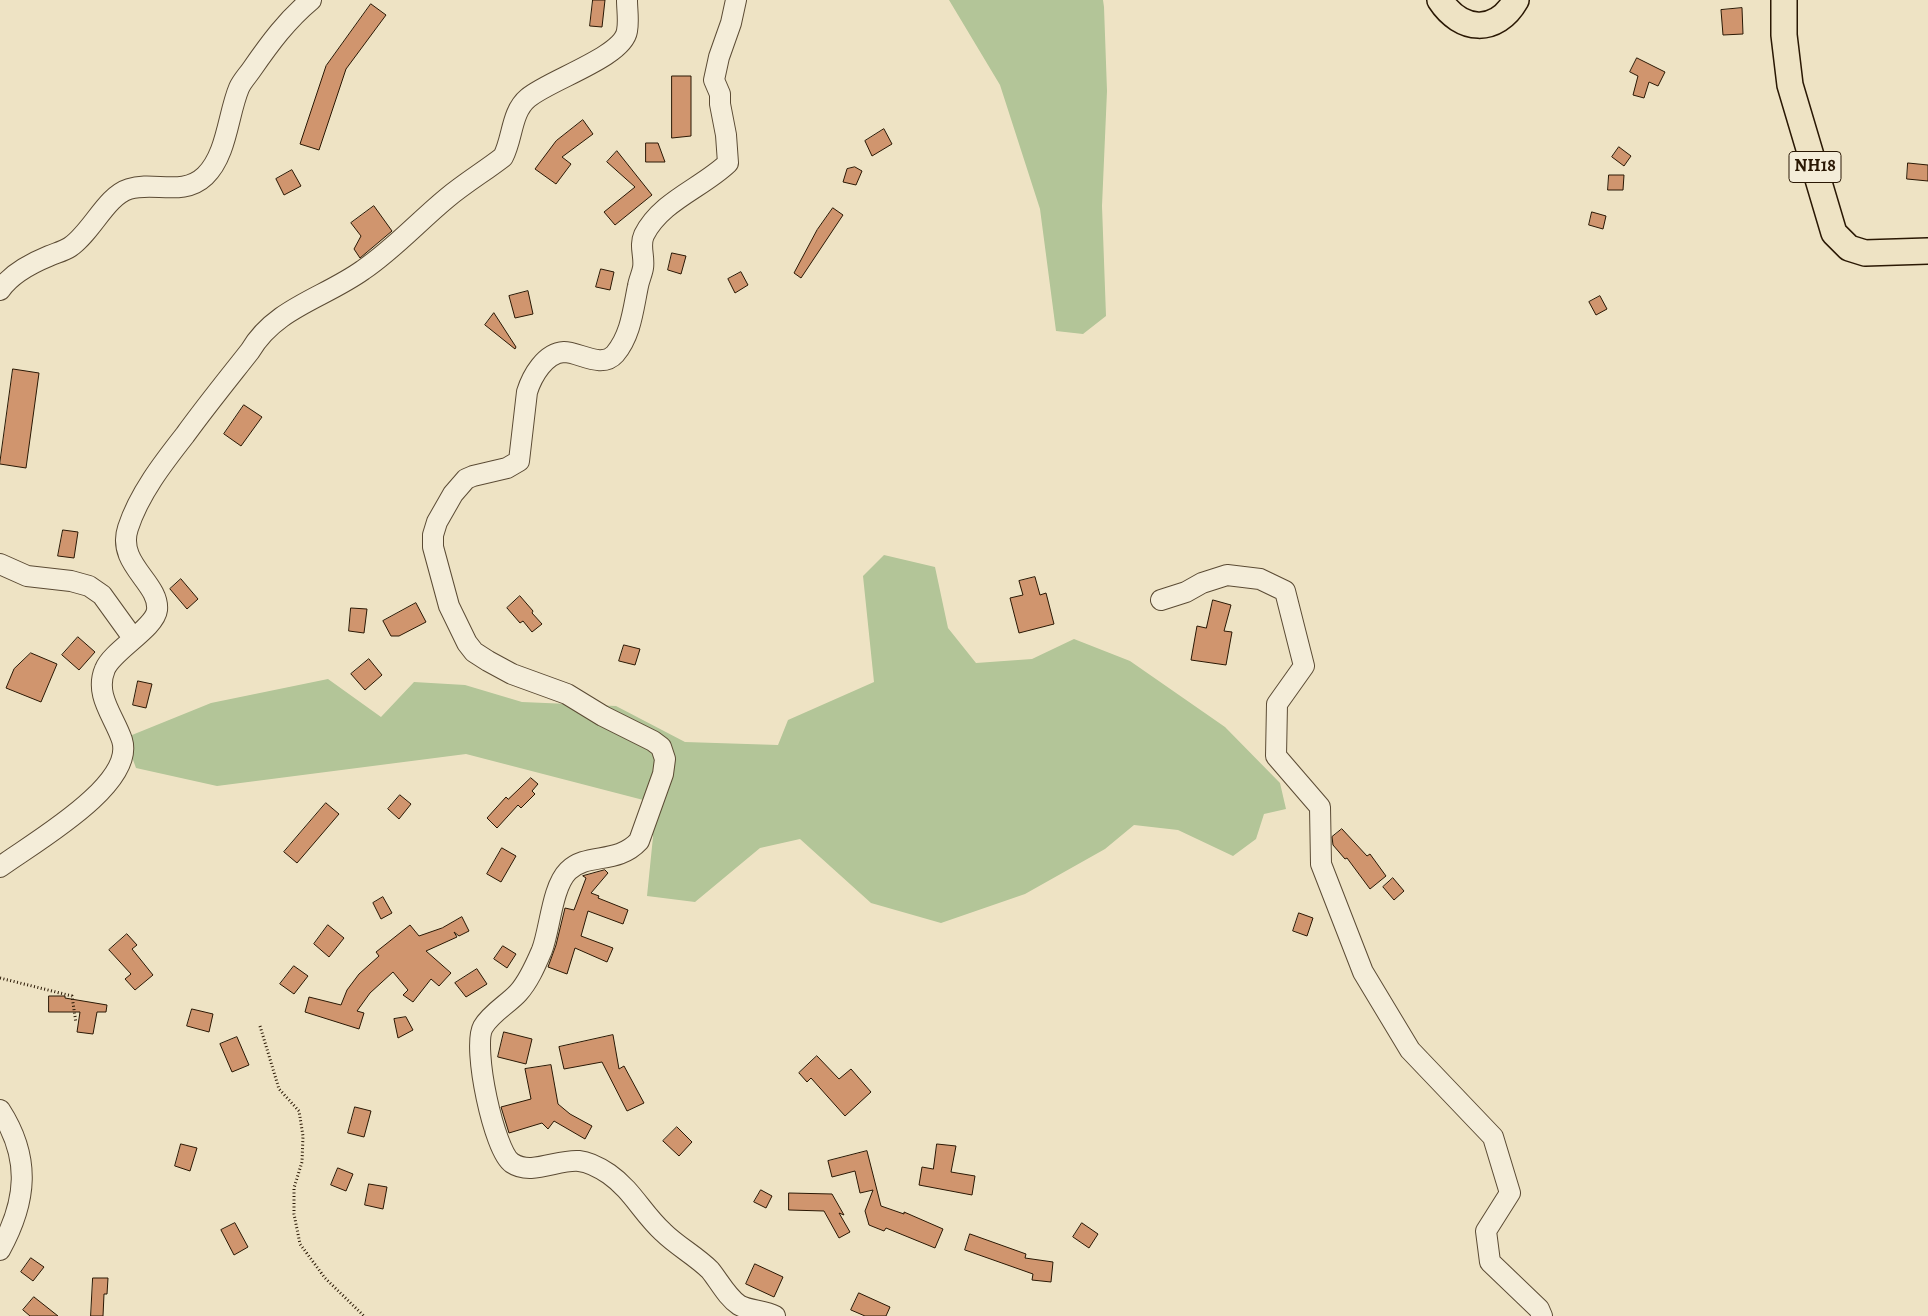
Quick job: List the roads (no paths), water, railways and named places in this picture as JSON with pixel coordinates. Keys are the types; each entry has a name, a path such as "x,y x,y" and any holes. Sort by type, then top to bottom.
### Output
{"main road":[{"path":"1440,0 1449,11 1461,20 1484,26 1498,21 1516,0"},
{"name":"NH18","path":"1784,0 1784,35 1790,85 1834,232 1849,248 1857,252 1928,251"}],"street":[{"path":"0,290 20,271 69,248 89,230 114,197 129,189 146,187 178,188 192,184 204,177 216,163 239,87 291,16 311,0"},
{"path":"0,867 93,799 115,774 123,752 122,740 108,712 102,694 101,680 106,666 150,622 157,611 155,597 127,552 125,540 128,528 149,485 185,434 250,351 258,337 283,315 331,290 363,270 391,249 448,197 503,157 507,149 516,114 527,98 602,57 623,41 627,31 627,0"},
{"path":"736,0 714,80 720,94 728,163 655,218 644,236 641,245 644,268 638,285 635,309 624,338 614,356 601,360 561,352 548,359 541,366 530,381 527,392 519,461 508,468 466,479 453,494 437,522 432,540 452,615 474,652 512,674 567,694 603,716 653,741 660,747 665,759 663,774 639,841 633,848 622,854 588,862 568,872 556,896 542,949 526,981 518,994 482,1028 480,1037 481,1070 495,1128 504,1154 513,1164 521,1166 530,1167 577,1161 588,1163 603,1170 627,1189 662,1232 708,1268 739,1305 775,1316"},
{"path":"0,564 27,576 72,581 89,586 102,595 133,638"},
{"path":"1161,600 1227,575 1260,579 1285,592 1304,666 1277,704 1276,756 1320,807 1321,864 1363,972 1410,1050 1493,1137 1510,1193 1486,1231 1490,1262 1539,1309 1542,1316"},
{"path":"0,1110 10,1125 21,1156 22,1184 19,1207 10,1232 0,1250"}]}
